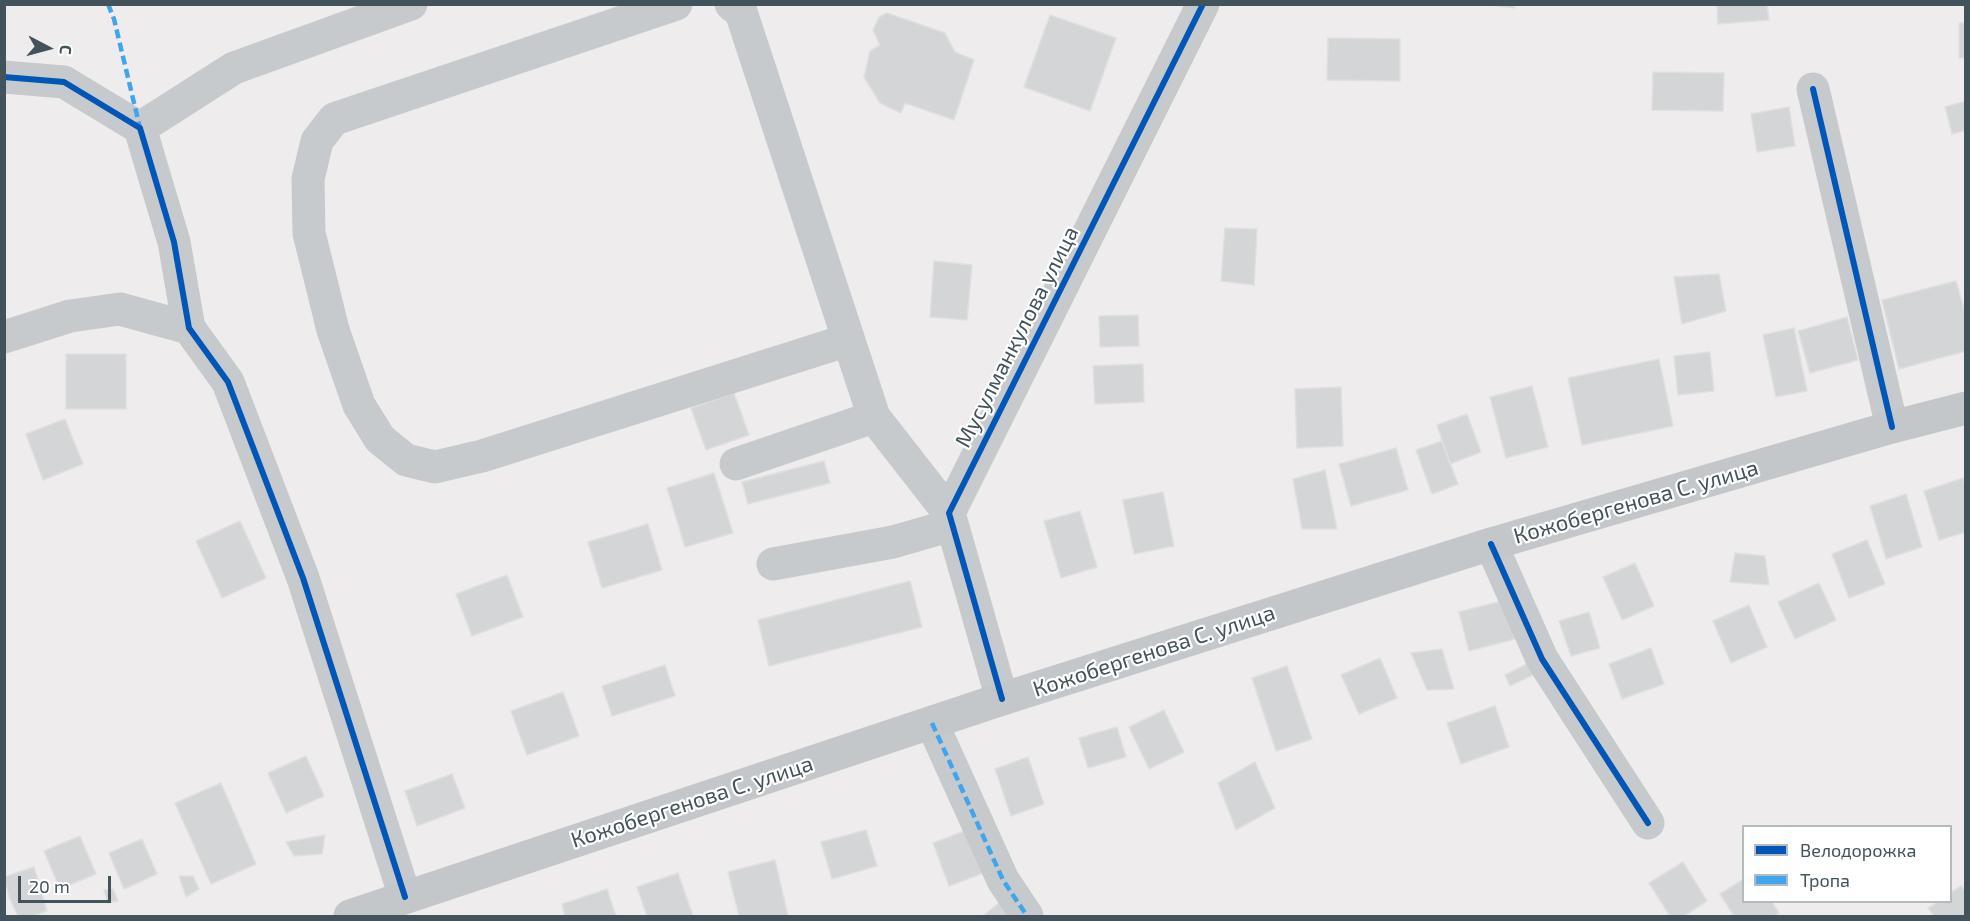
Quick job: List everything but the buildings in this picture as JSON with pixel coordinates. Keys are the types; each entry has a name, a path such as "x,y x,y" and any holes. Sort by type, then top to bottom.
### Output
{"main road":[{"name":"Кожобергенова С. улица","path":"350,916 408,907 1002,699 1491,544 1892,427 1965,408"}],"street":[{"path":"140,128 234,68 411,4"},
{"path":"676,4 334,119 318,141 308,179 309,233 333,330 359,405 380,439 406,460 435,467 482,456 848,340"},
{"path":"731,4 741,12 874,417 950,519 1002,699"},
{"name":"Мусулманкулова улица","path":"950,519 1203,4"},
{"path":"4,77 64,82 140,128 174,242 189,327 228,382 303,578 408,907"},
{"path":"1813,89 1892,427"},
{"path":"4,337 70,316 120,309 189,327"},
{"path":"736,464 874,417"},
{"path":"773,564 893,542 950,519"},
{"path":"1491,544 1542,659 1648,823"},
{"path":"932,723 1003,880 1027,916"}],"marked path":[{"path":"108,4 114,19 140,128"},
{"path":"932,723 1003,880 1027,916"}],"cycle path":[{"path":"1002,699 949,513 1203,4"},
{"path":"4,77 64,82 140,128 174,242 189,328 228,382 303,578 405,897"},
{"path":"1813,89 1892,427"},
{"path":"1491,544 1542,659 1648,823"}]}
